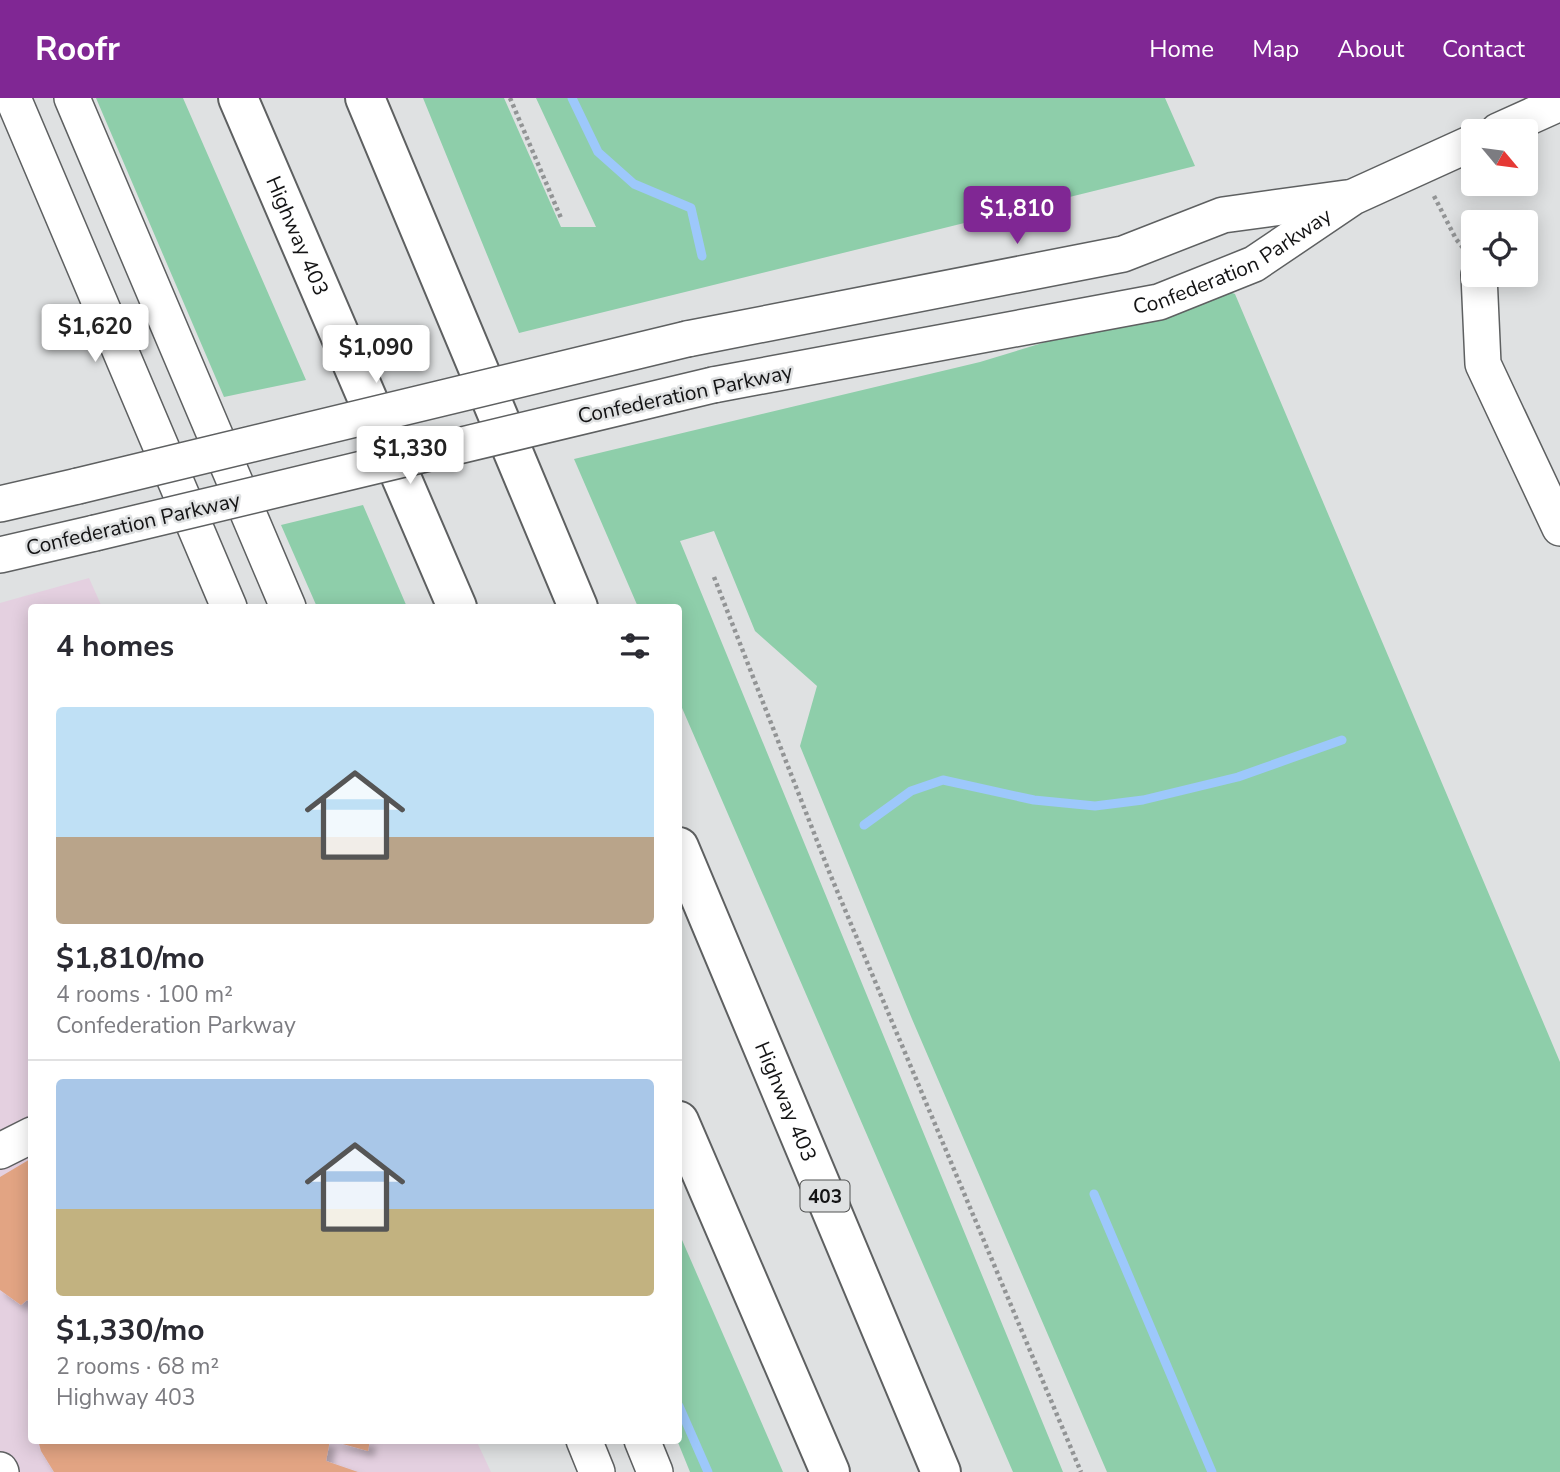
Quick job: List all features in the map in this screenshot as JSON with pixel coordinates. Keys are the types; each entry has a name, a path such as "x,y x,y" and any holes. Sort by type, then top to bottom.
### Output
{"highway":[{"name":"Highway 403","path":"238,98 456,604"},
{"path":"365,98 577,604"},
{"name":"Highway 403","path":"682,854 941,1472"},
{"path":"682,1128 830,1472"}],"street":[{"path":"13,98 228,604"},
{"path":"72,98 287,604"},
{"path":"1525,119 1560,103"},
{"name":"Confederation Parkway","path":"0,555 713,385 1159,302 1254,264 1353,197 1461,148"},
{"name":"Confederation Parkway","path":"0,504 687,339 1122,254 1223,215 1353,197"},
{"path":"1475,287 1483,364 1560,528"},
{"path":"0,1151 28,1137"},
{"path":"586,1444 597,1472"},
{"path":"644,1444 655,1472"}],"path":[{"path":"510,98 561,218"},
{"path":"1419,167 1461,246"},
{"path":"714,577 830,874 1081,1472"}],"shaded area":[{"path":"89,578 101,604 28,604 28,1444 478,1444 491,1472 0,1472 0,603"}],"green space":[{"path":"96,98 183,98 306,380 224,397"},
{"path":"423,98 504,98 561,227 596,227 536,98 1165,98 1195,166 519,333"},
{"path":"1213,285 1235,294 1560,1062 1560,1472 1107,1472 912,1019 800,746 817,686 755,631 714,531 680,541 1063,1472 1013,1472 682,708 682,604 637,604 574,459 980,362 1125,318"},
{"path":"363,505 406,604 316,604 281,525"},
{"path":"682,1240 783,1472 690,1472 679,1444 682,1444"}],"building":[{"path":"28,1160 28,1300 21,1305 0,1290 0,1177"},
{"path":"39,1444 329,1444 326,1461 358,1472 54,1472"},
{"path":"343,1444 369,1444 368,1451"}],"waterway":[{"path":"572,98 598,152 634,184 691,208 702,256"},
{"path":"864,825 911,791 943,780 1034,800 1095,806 1143,800 1238,777 1342,740"},
{"path":"1094,1194 1212,1472"},
{"path":"682,1413 708,1472"}]}
